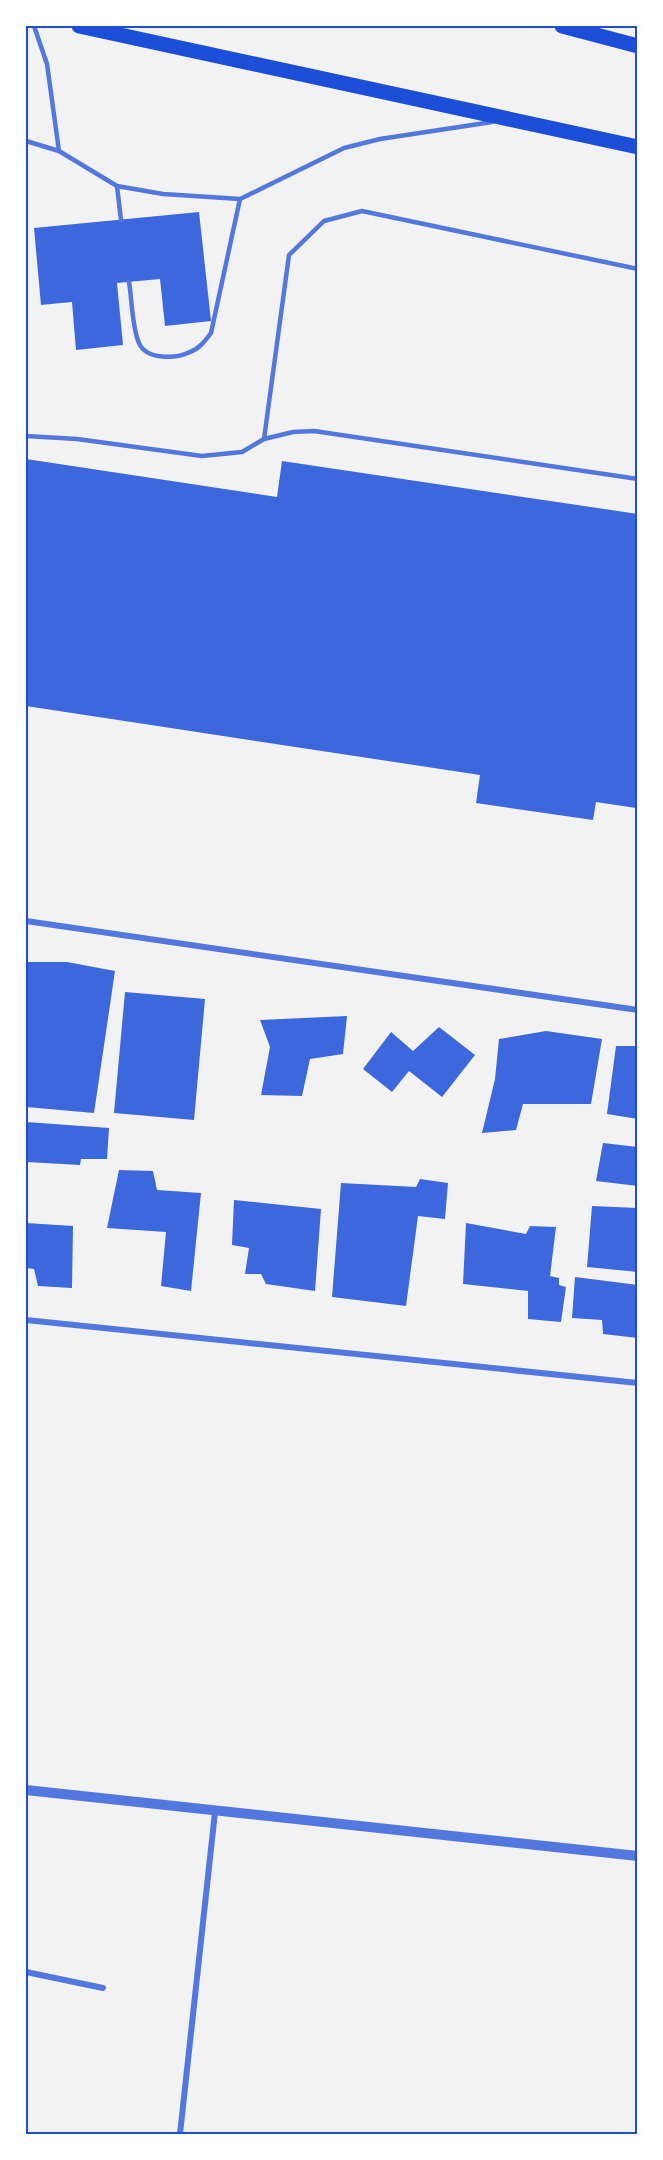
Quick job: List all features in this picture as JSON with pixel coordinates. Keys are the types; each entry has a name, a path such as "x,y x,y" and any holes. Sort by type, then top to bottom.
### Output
{"main road":[{"path":"79,26 638,147"},
{"path":"562,26 638,46"}],"street":[{"path":"26,921 638,1010"},
{"path":"26,1320 638,1383"},
{"path":"26,1790 638,1856"},
{"path":"180,2134 214,1812"},
{"path":"26,1972 103,1988"}],"lane":[{"path":"34,26 47,64 59,151"},
{"path":"26,141 59,151 117,186 163,194 240,199 344,148 380,139 512,119"},
{"path":"117,186 121,220"},
{"path":"129,282 139,344 148,354 167,357 190,353 211,333 240,199"},
{"path":"264,439 290,255 324,220 362,211 638,269"},
{"path":"26,436 77,439 202,456 242,452 264,439 293,432 332,432 638,479"}],"building":[{"path":"199,212 211,321 165,326 160,279 117,283 123,345 76,350 72,302 41,305 34,228"},
{"path":"26,459 277,497 282,461 638,514 636,808 596,802 593,820 476,803 480,775 26,706"},
{"path":"26,962 67,962 115,971 94,1113 26,1107"},
{"path":"125,992 205,999 194,1120 114,1113"},
{"path":"347,1016 343,1054 310,1059 302,1096 261,1095 270,1047 260,1020"},
{"path":"439,1027 475,1055 442,1097 409,1071 392,1092 363,1069 391,1032 413,1051"},
{"path":"546,1031 602,1039 591,1104 523,1104 516,1130 482,1133 495,1079 499,1039"},
{"path":"616,1046 638,1046 638,1119 607,1114"},
{"path":"26,1122 109,1128 107,1159 81,1159 80,1165 26,1162"},
{"path":"603,1143 638,1147 638,1186 596,1181"},
{"path":"119,1170 153,1171 157,1190 201,1193 191,1291 161,1286 166,1232 107,1228"},
{"path":"420,1179 448,1183 445,1219 418,1216 406,1306 332,1297 341,1183 416,1187"},
{"path":"234,1200 321,1209 315,1291 266,1284 261,1274 245,1274 249,1248 232,1245"},
{"path":"592,1206 638,1208 638,1272 587,1267"},
{"path":"26,1223 73,1226 72,1288 38,1286 34,1269 26,1268"},
{"path":"466,1223 526,1234 530,1226 556,1227 550,1276 559,1278 559,1285 566,1287 561,1322 528,1319 528,1291 463,1284"},
{"path":"575,1277 638,1285 638,1338 603,1334 602,1320 572,1318"}]}
